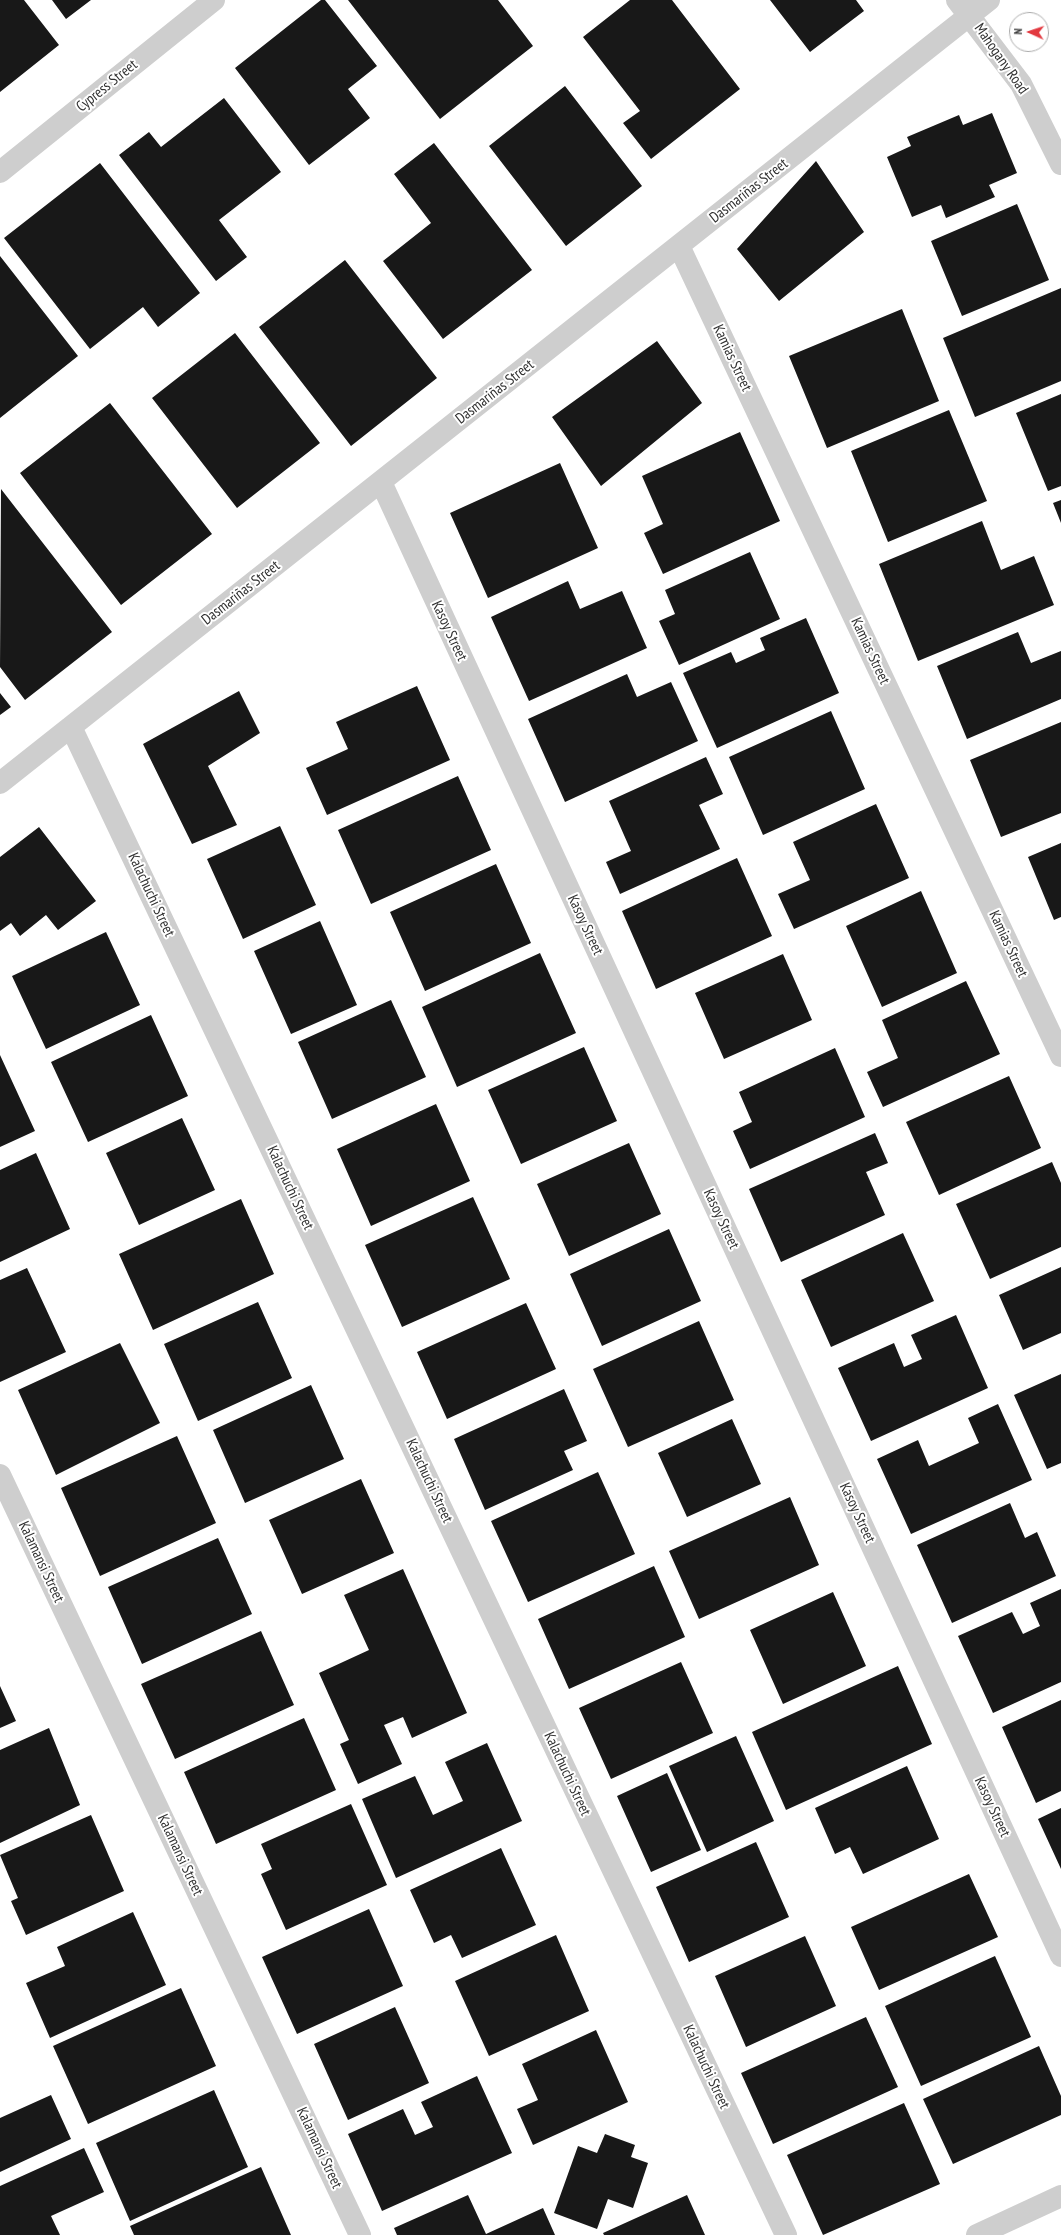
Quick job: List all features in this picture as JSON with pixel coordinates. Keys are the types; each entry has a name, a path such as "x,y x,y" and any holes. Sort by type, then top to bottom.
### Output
{"street":[{"name":"Cypress Street","path":"0,172 214,0"},
{"name":"Dasmariñas Street","path":"0,783 680,246 963,8 989,0"},
{"name":"Mahogany Road","path":"963,8 1021,84 1061,164"},
{"name":"Kamias Street","path":"680,246 1061,1056"},
{"name":"Kasoy Street","path":"381,482 1061,1956"},
{"name":"Kalachuchi Street","path":"71,727 786,2235"},
{"name":"Kalamansi Street","path":"0,1475 360,2235"},
{"path":"977,2235 1061,2196"}],"building":[{"path":"0,0 24,0 59,45 0,92"},
{"path":"52,0 91,0 66,19"},
{"path":"321,0 325,0 377,66 348,89 370,118 309,165 235,68"},
{"path":"348,0 498,0 533,46 440,119"},
{"path":"630,0 672,0 740,89 651,159 623,123 640,111 583,37"},
{"path":"770,0 856,0 864,11 810,52"},
{"path":"565,86 642,186 566,246 489,146"},
{"path":"224,98 281,172 219,220 247,257 216,281 119,155 149,132 161,147"},
{"path":"992,113 1017,173 989,185 995,197 946,218 941,205 912,217 887,157 911,146 907,137 959,115 963,125"},
{"path":"434,143 532,270 443,339 383,261 431,223 394,174"},
{"path":"816,161 864,232 779,301 737,249"},
{"path":"100,163 200,293 158,327 143,307 90,349 4,238"},
{"path":"1017,204 1049,280 962,316 931,241"},
{"path":"0,256 78,356 0,418"},
{"path":"345,260 437,378 351,446 259,327"},
{"path":"1061,288 1061,381 975,417 943,338"},
{"path":"902,309 939,401 827,448 789,356"},
{"path":"235,333 320,443 237,508 152,398"},
{"path":"657,341 702,403 601,486 552,417"},
{"path":"1061,394 1061,486 1048,491 1016,413"},
{"path":"110,403 212,534 121,605 20,473"},
{"path":"949,410 987,501 888,542 851,451"},
{"path":"740,432 780,521 663,574 644,533 663,524 642,476"},
{"path":"560,463 598,548 488,598 450,513"},
{"path":"1,489 112,632 25,700 0,667"},
{"path":"1061,500 1061,523 1053,503"},
{"path":"982,521 1001,570 1034,556 1054,605 918,661 879,564"},
{"path":"750,552 780,619 679,665 659,621 675,614 665,590"},
{"path":"568,581 580,609 622,591 647,648 529,701 491,617"},
{"path":"806,618 839,693 717,748 683,673 731,652 736,663 765,650 760,638"},
{"path":"1018,632 1031,663 1061,651 1061,699 967,739 937,666"},
{"path":"627,674 637,697 671,682 698,741 565,802 528,719"},
{"path":"417,686 450,760 327,815 306,768 348,749 336,722"},
{"path":"239,691 260,733 208,766 237,825 192,844 143,744"},
{"path":"0,693 11,707 0,715"},
{"path":"831,711 865,789 763,835 729,757"},
{"path":"1061,722 1061,813 1001,837 970,760"},
{"path":"706,757 723,794 699,805 720,849 620,894 606,862 631,851 609,801"},
{"path":"458,776 491,850 371,904 338,830"},
{"path":"876,804 909,878 794,929 778,894 810,880 793,842"},
{"path":"280,826 316,905 243,939 207,859"},
{"path":"39,827 96,901 58,930 46,915 20,936 11,923 0,931 0,857"},
{"path":"1061,843 1061,917 1054,920 1028,857"},
{"path":"737,858 772,936 656,989 622,911"},
{"path":"496,864 531,943 425,991 390,912"},
{"path":"921,891 957,973 882,1007 846,926"},
{"path":"320,921 357,1005 291,1034 254,951"},
{"path":"106,932 140,1005 46,1049 12,976"},
{"path":"540,953 576,1033 457,1087 422,1007"},
{"path":"783,954 812,1020 724,1059 695,993"},
{"path":"966,981 1000,1054 883,1107 867,1072 898,1058 882,1020"},
{"path":"391,1000 426,1077 332,1119 298,1042"},
{"path":"151,1015 188,1096 88,1142 51,1062"},
{"path":"584,1047 617,1121 521,1164 488,1090"},
{"path":"835,1048 865,1117 750,1169 733,1131 752,1122 739,1092"},
{"path":"0,1055 35,1131 0,1147"},
{"path":"1009,1076 1041,1148 939,1195 906,1122"},
{"path":"436,1104 470,1181 371,1226 337,1149"},
{"path":"182,1118 215,1190 139,1225 106,1153"},
{"path":"875,1133 888,1163 866,1172 885,1215 781,1262 749,1189"},
{"path":"629,1143 661,1214 569,1256 537,1184"},
{"path":"36,1153 70,1229 0,1262 0,1170"},
{"path":"1052,1162 1061,1183 1061,1247 990,1279 956,1204"},
{"path":"473,1197 510,1279 402,1327 365,1245"},
{"path":"241,1199 274,1274 153,1330 119,1254"},
{"path":"669,1229 701,1301 602,1346 570,1274"},
{"path":"903,1233 934,1301 831,1347 801,1280"},
{"path":"1061,1267 1061,1333 1023,1350 999,1295"},
{"path":"27,1268 66,1352 0,1382 0,1280"},
{"path":"258,1302 292,1378 198,1421 164,1344"},
{"path":"526,1303 556,1369 447,1419 417,1352"},
{"path":"956,1315 988,1388 871,1441 838,1368 894,1343 904,1367 922,1359 911,1335"},
{"path":"699,1321 734,1400 628,1447 593,1369"},
{"path":"120,1343 160,1423 56,1475 18,1390"},
{"path":"1061,1374 1061,1463 1047,1469 1014,1395"},
{"path":"311,1385 344,1459 245,1503 213,1430"},
{"path":"564,1389 587,1441 564,1451 573,1470 485,1510 454,1439"},
{"path":"998,1404 1032,1480 911,1534 877,1459 918,1440 929,1466 979,1443 968,1418"},
{"path":"732,1419 761,1484 687,1517 658,1453"},
{"path":"177,1436 216,1523 100,1576 61,1488"},
{"path":"598,1472 635,1554 528,1602 491,1521"},
{"path":"361,1479 394,1553 302,1594 269,1520"},
{"path":"790,1497 819,1565 699,1619 669,1551"},
{"path":"1010,1503 1025,1538 1037,1532 1056,1576 952,1623 917,1545"},
{"path":"218,1538 252,1614 142,1664 108,1587"},
{"path":"654,1566 685,1637 569,1689 538,1619"},
{"path":"403,1569 467,1713 412,1738 403,1717 384,1725 402,1764 358,1784 340,1744 349,1740 319,1673 369,1650 344,1595"},
{"path":"1061,1589 1061,1682 993,1713 958,1636 1012,1612 1023,1634 1040,1626 1030,1603"},
{"path":"833,1592 866,1666 783,1704 750,1630"},
{"path":"261,1631 294,1705 175,1759 141,1684"},
{"path":"681,1662 713,1733 611,1779 579,1708"},
{"path":"898,1666 932,1744 786,1810 752,1732"},
{"path":"0,1686 16,1721 0,1728"},
{"path":"1061,1700 1061,1791 1036,1803 1002,1727"},
{"path":"304,1718 336,1790 216,1844 184,1772"},
{"path":"49,1728 80,1805 0,1843 0,1750"},
{"path":"736,1736 774,1821 707,1852 669,1766"},
{"path":"487,1743 522,1821 396,1878 362,1799 415,1776 433,1815 463,1801 445,1762"},
{"path":"907,1766 939,1839 863,1874 850,1847 835,1854 815,1808"},
{"path":"667,1773 701,1850 651,1872 617,1796"},
{"path":"351,1804 387,1885 286,1930 261,1874 272,1869 261,1844"},
{"path":"1061,1808 1061,1869 1038,1819"},
{"path":"91,1815 124,1891 26,1935 11,1901 18,1898 0,1855"},
{"path":"756,1842 789,1917 689,1962 656,1887"},
{"path":"501,1848 536,1925 462,1958 451,1935 434,1943 410,1890"},
{"path":"969,1874 998,1937 879,1990 851,1927"},
{"path":"369,1909 403,1986 297,2034 262,1957"},
{"path":"133,1912 166,1985 50,2038 26,1983 65,1966 57,1947"},
{"path":"556,1935 589,2011 489,2056 455,1981"},
{"path":"805,1936 836,2006 746,2047 715,1976"},
{"path":"995,1956 1031,2037 921,2086 885,2006"},
{"path":"181,1988 216,2066 88,2124 53,2046"},
{"path":"395,2007 429,2083 348,2120 314,2044"},
{"path":"866,2017 898,2087 773,2144 741,2073"},
{"path":"596,2030 628,2102 533,2145 517,2109 538,2100 522,2064"},
{"path":"1039,2046 1061,2096 1061,2115 953,2164 923,2099"},
{"path":"477,2076 512,2153 382,2211 348,2134 403,2109 415,2135 433,2127 421,2102"},
{"path":"214,2090 248,2167 130,2221 96,2143"},
{"path":"51,2095 71,2139 0,2172 0,2118"},
{"path":"904,2103 940,2184 823,2235 787,2155"},
{"path":"605,2134 635,2145 631,2157 648,2163 633,2208 608,2199 597,2229 554,2213 578,2146 597,2153"},
{"path":"84,2148 104,2192 51,2216 60,2235 0,2235 0,2186"},
{"path":"261,2167 291,2235 134,2235 130,2226"},
{"path":"468,2195 486,2234 543,2208 555,2235 397,2235 394,2228"},
{"path":"687,2195 705,2235 604,2235 603,2233"}]}
